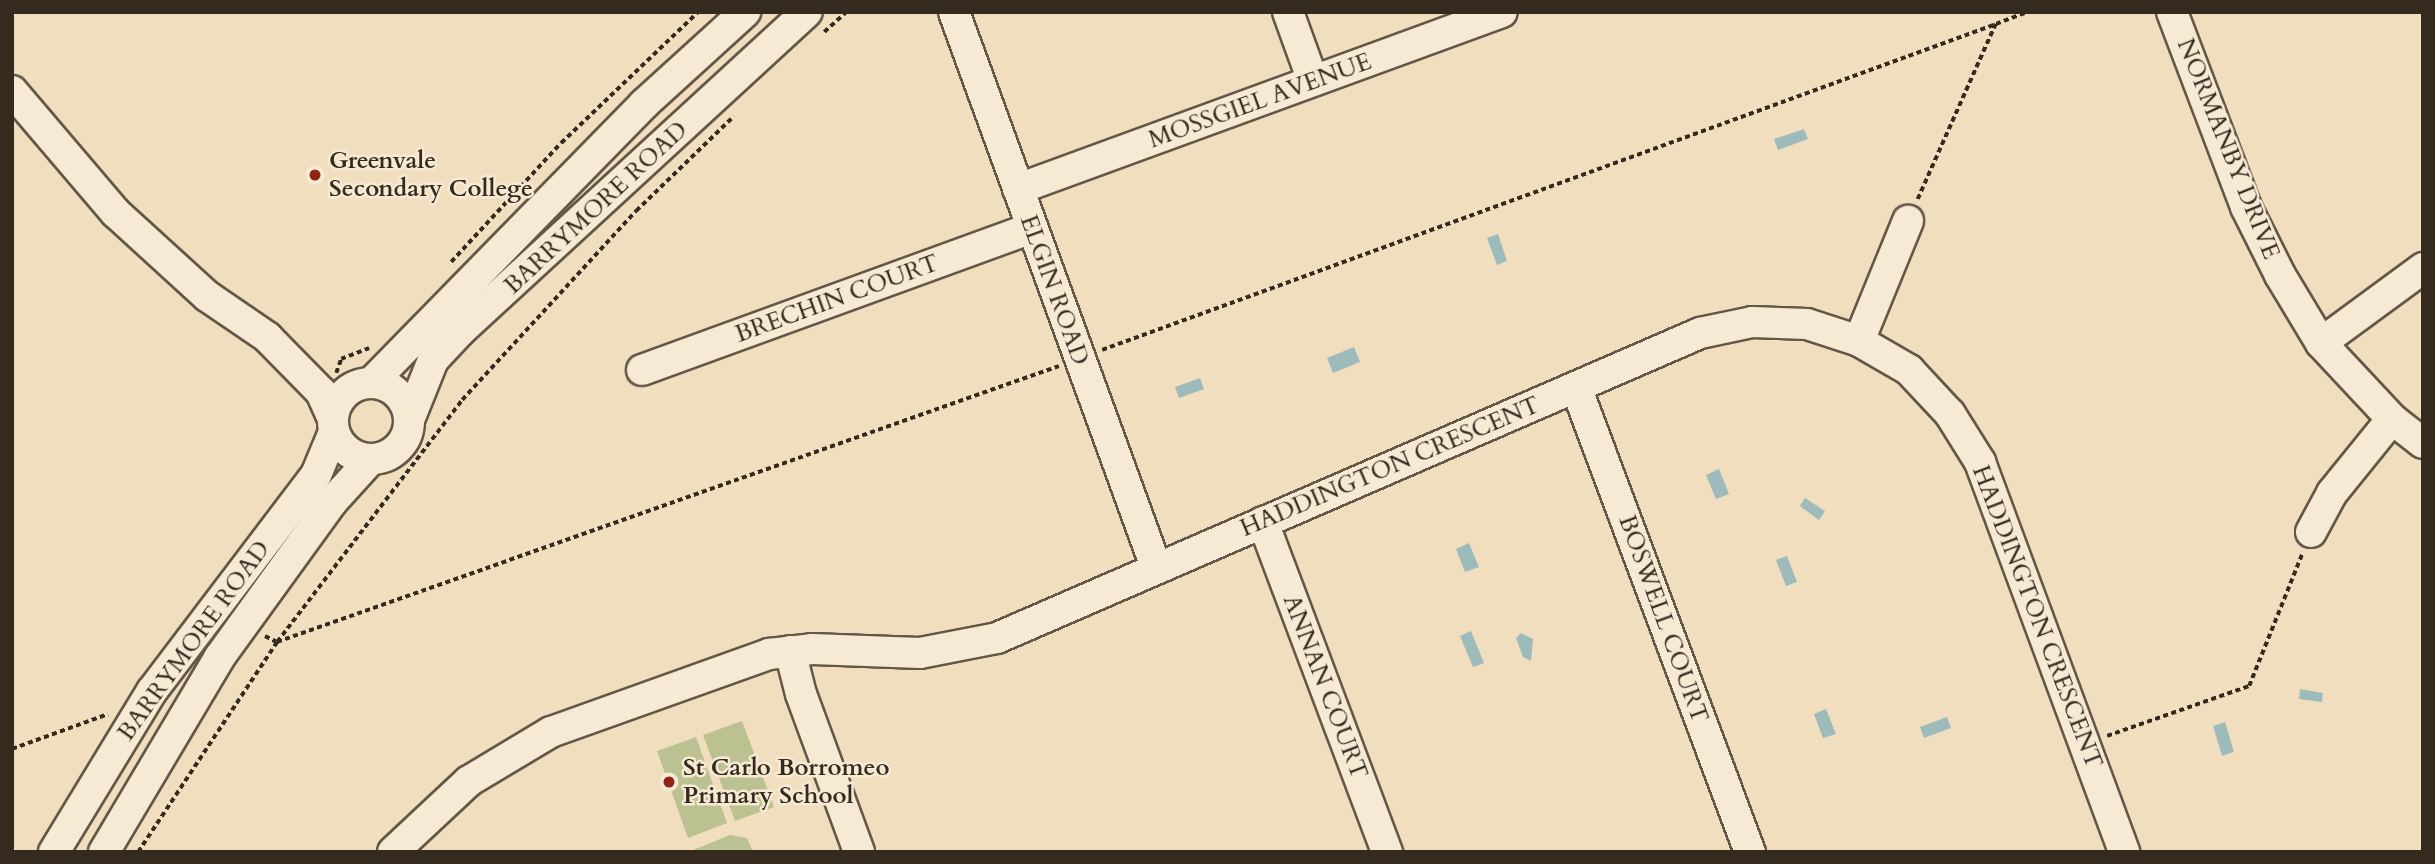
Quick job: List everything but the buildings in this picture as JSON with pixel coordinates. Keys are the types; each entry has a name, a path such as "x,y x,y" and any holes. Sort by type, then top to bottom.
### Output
{"street":[{"name":"BARRYMORE ROAD","path":"364,384 644,104 745,12"},
{"name":"ELGIN ROAD","path":"954,12 1156,567"},
{"path":"1288,12 1313,81"},
{"name":"MOSSGIEL AVENUE","path":"1018,189 1502,12"},
{"name":"NORMANBY DRIVE","path":"2172,12 2246,207 2321,343 2392,419 2423,443"},
{"name":"BARRYMORE ROAD","path":"409,420 433,360 460,331 813,25"},
{"path":"12,91 116,213 207,296 267,337 321,392 333,424 348,452 371,459 397,449 409,420 404,401 394,390 364,384 329,382 290,360"},
{"path":"1859,341 1908,221"},
{"name":"BRECHIN COURT","path":"642,370 1032,228"},
{"path":"2321,343 2423,268"},
{"name":"HADDINGTON CRESCENT","path":"393,852 469,781 551,732 760,656 790,651 898,654 983,642 1700,333 1752,322 1807,324 1859,341 1909,370 1950,414 1980,462 2124,852"},
{"path":"333,424 337,403 364,384"},
{"name":"BOSWELL COURT","path":"1576,387 1750,852"},
{"path":"2311,532 2332,493 2392,419"},
{"name":"BARRYMORE ROAD","path":"54,852 152,691 316,475 333,424"},
{"name":"BARRYMORE ROAD","path":"104,852 219,658 332,502 371,459"},
{"name":"ANNAN COURT","path":"1262,522 1387,852"},
{"path":"790,651 801,694 859,852"}],"path":[{"path":"813,25 846,12"},
{"path":"277,642 1079,359 2027,12"},
{"path":"1908,221 1996,23"},
{"path":"138,852 277,642 462,400 636,211 742,107"},
{"path":"2085,744 2249,686 2311,532"},
{"path":"245,622 277,642"},
{"path":"12,748 114,712"}],"green space":[{"path":"742,721 774,807 735,821 703,735"},
{"path":"696,737 727,823 688,838 657,751"},
{"path":"730,835 747,838 753,852 688,852"}],"water":[{"path":"1804,129 1808,139 1778,150 1774,139"},
{"path":"1498,234 1507,261 1497,265 1487,238"},
{"path":"1354,347 1360,362 1333,373 1327,358"},
{"path":"1200,378 1204,389 1179,398 1175,387"},
{"path":"1719,469 1729,494 1716,499 1706,475"},
{"path":"1805,498 1825,511 1819,520 1800,506"},
{"path":"1469,543 1479,567 1465,572 1456,549"},
{"path":"1787,556 1797,582 1786,586 1776,560"},
{"path":"1471,631 1484,663 1473,667 1460,636"},
{"path":"1521,633 1533,639 1531,661 1523,657 1516,638"},
{"path":"2300,689 2323,693 2322,702 2299,699"},
{"path":"1826,709 1836,734 1823,738 1814,714"},
{"path":"1947,717 1951,728 1924,738 1920,727"},
{"path":"2225,722 2234,752 2222,756 2213,726"}],"place":[{"name":"Greenvale Secondary College","path":"315,175"},
{"name":"St Carlo Borromeo Primary School","path":"669,782"}]}
